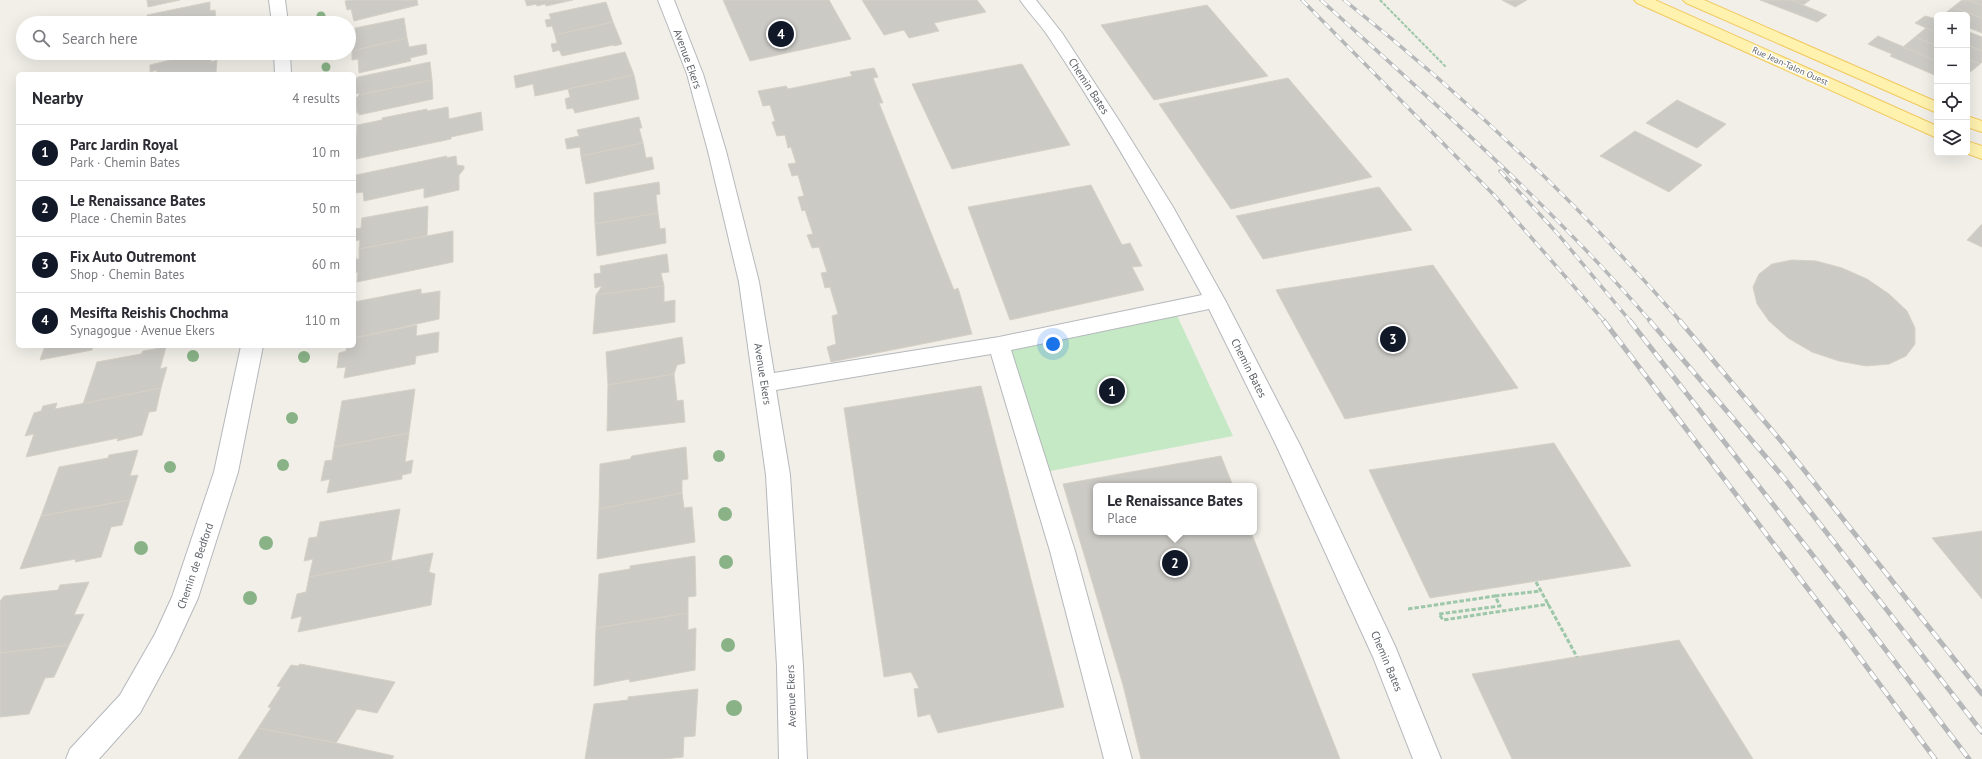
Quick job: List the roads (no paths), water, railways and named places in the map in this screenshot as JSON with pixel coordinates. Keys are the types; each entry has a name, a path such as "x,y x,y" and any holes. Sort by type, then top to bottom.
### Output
{"main road":[{"name":"Rue Jean-Talon Ouest","path":"1642,0 1934,132"},
{"name":"Rue Jean-Talon Ouest","path":"1691,0 1934,107"},
{"path":"1970,122 1982,127"},
{"path":"1970,147 1982,153"}],"street":[{"path":"277,0 279,16"},
{"name":"Avenue Ekers","path":"666,0 695,74 725,180 749,282 778,475 790,666 793,759"},
{"name":"Chemin Bates","path":"1028,0 1054,33 1112,122 1164,206 1215,300 1289,447 1379,641 1426,759"},
{"path":"282,60 283,72"},
{"path":"765,383 999,345 1215,300"},
{"path":"999,345 1042,481 1102,692 1118,759"},
{"name":"Chemin de Bedford","path":"80,759 130,704 164,643 185,598 226,472 252,348"}],"railway":[{"path":"1302,0 1495,196 1605,322"},
{"path":"1321,0 1533,196 1613,279 1651,322"},
{"path":"1344,0 1434,75 1520,153 1562,194 1642,278 1681,322"},
{"path":"1500,171 1557,233 1631,322"},
{"path":"1604,321 1846,639 1935,759"},
{"path":"1630,321 1843,594 1969,759"},
{"path":"1650,321 1784,478 1982,732"},
{"path":"1680,321 1781,441 1982,694"}],"place":[{"name":"Mesifta Reishis Chochma","path":"781,34"},
{"name":"Fix Auto Outremont","path":"1393,339"},
{"name":"Parc Jardin Royal","path":"1112,391"},
{"name":"Le Renaissance Bates","path":"1175,563"}]}
